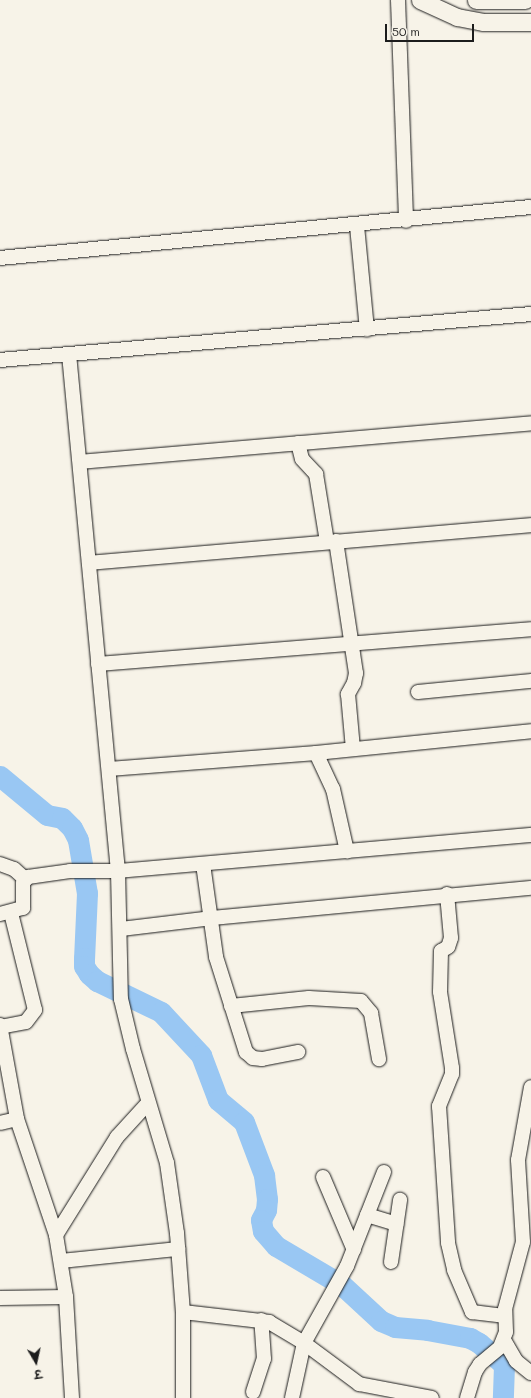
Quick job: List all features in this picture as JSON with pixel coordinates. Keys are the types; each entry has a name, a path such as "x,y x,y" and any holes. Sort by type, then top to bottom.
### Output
{"street":[{"path":"398,0 406,221"},
{"path":"420,0 457,17 483,22 531,22"},
{"path":"476,0 526,0"},
{"path":"0,258 358,226 531,208"},
{"path":"358,226 367,330"},
{"path":"0,360 367,330 531,314"},
{"path":"68,354 80,462 118,871 121,929 121,999 148,1103 167,1163 178,1249 183,1312 182,1398"},
{"path":"80,462 531,423"},
{"path":"298,443 302,459 316,474 332,542 351,643 356,677 348,694 353,749"},
{"path":"89,563 531,525"},
{"path":"98,664 531,629"},
{"path":"418,692 531,682"},
{"path":"109,769 316,753 531,731"},
{"path":"316,753 333,789 347,851"},
{"path":"25,879 70,871 118,871 531,835"},
{"path":"0,864 14,869 25,879"},
{"path":"203,864 212,918 216,957 246,1052 253,1058 262,1059 298,1052"},
{"path":"25,879 23,908 5,913 35,1010 26,1022 0,1026 3,1057 17,1119 56,1235 66,1297 72,1398"},
{"path":"121,929 212,918 447,894 531,888"},
{"path":"447,894 451,938 448,947 441,951 440,992 451,1050 452,1074 439,1106 449,1253 472,1312 504,1316"},
{"path":"231,1006 309,998 362,1001 372,1013 379,1059"},
{"path":"467,1398 475,1372 485,1359 502,1343 506,1332 504,1316 506,1298 523,1242 518,1160 531,1087"},
{"path":"56,1235 117,1137 148,1103"},
{"path":"0,1124 17,1119"},
{"path":"292,1398 304,1343 347,1266 384,1172"},
{"path":"323,1177 354,1250"},
{"path":"391,1262 400,1200"},
{"path":"367,1215 397,1224"},
{"path":"61,1261 178,1249"},
{"path":"0,1298 66,1297"},
{"path":"183,1312 261,1320 283,1329 359,1384 432,1398"},
{"path":"253,1392 264,1359 261,1320"},
{"path":"502,1343 516,1361 531,1373"}],"waterway":[{"path":"0,776 47,815 62,818 72,828 78,840 87,893 84,966 89,974 97,981 161,1012 201,1055 218,1100 244,1122 264,1175 267,1199 266,1210 261,1220 263,1231 276,1246 342,1285 381,1321 395,1327 427,1330 470,1338 479,1343 504,1365 503,1398"}]}
